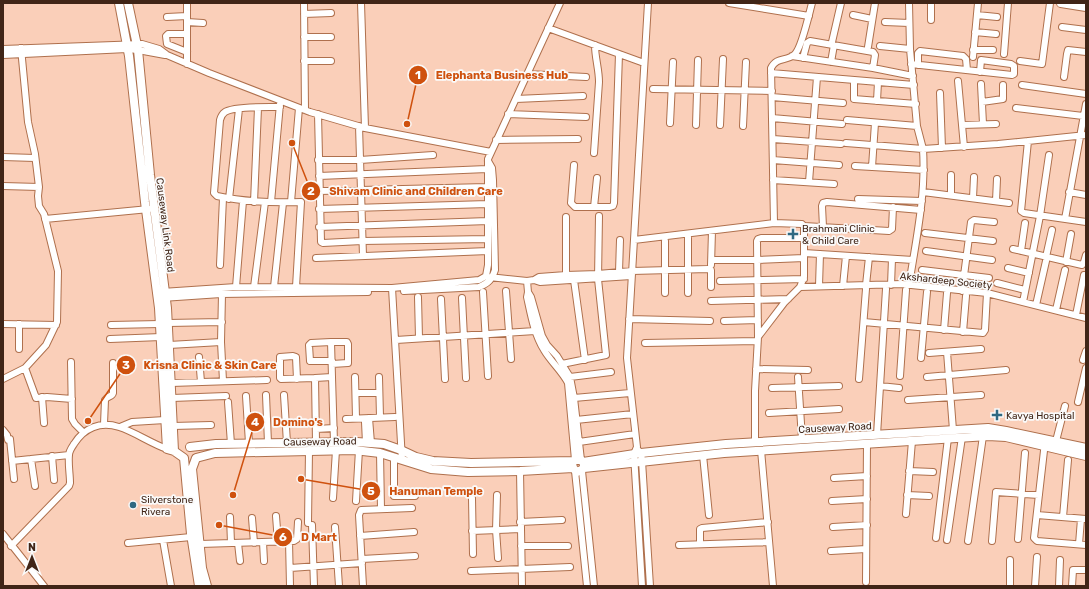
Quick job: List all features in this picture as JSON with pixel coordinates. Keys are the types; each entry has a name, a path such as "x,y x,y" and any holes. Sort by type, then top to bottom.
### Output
{"main road":[{"name":"Causeway Link Road","path":"119,3 127,46 143,177 150,208"},
{"name":"Causeway Link Road","path":"128,3 137,46 150,208 164,324 169,345 173,426 171,450"},
{"path":"1061,3 1086,8"},
{"path":"164,324 161,337 165,420 171,450 190,461 196,458"},
{"name":"Causeway Road","path":"765,447 802,439 988,428 1045,443 1086,456"},
{"name":"Causeway Road","path":"171,450 216,444 316,442 380,453 431,469 468,472 520,471 578,465 638,456 752,445 765,447 867,444 983,436 1045,443 1056,441 1086,448"},
{"name":"Causeway Road","path":"196,458 215,453 309,451 335,446 369,443 384,444 416,457 433,461 578,465"},
{"name":"Causeway Road","path":"638,456 703,455 752,445"},
{"path":"199,586 191,537 184,458 184,453 189,448 196,450 197,454 192,469 202,568 207,586"}],"street":[{"path":"187,3 187,64"},
{"path":"291,202 302,109 304,3"},
{"path":"361,3 362,127 360,160 363,256"},
{"path":"486,276 488,265 488,159 560,3"},
{"path":"648,3 626,358 638,456 650,586"},
{"path":"728,3 809,16"},
{"path":"792,56 798,49 812,3"},
{"path":"831,62 841,3"},
{"path":"868,47 875,3"},
{"path":"909,3 910,49 915,65"},
{"path":"931,3 931,20"},
{"path":"973,57 978,3"},
{"path":"1004,54 1008,3"},
{"path":"1020,61 1042,64 1050,3"},
{"path":"304,14 331,13"},
{"path":"853,15 872,19"},
{"path":"977,15 997,17"},
{"path":"168,17 203,22"},
{"path":"884,22 909,23"},
{"path":"1062,27 1086,30"},
{"path":"548,28 644,63"},
{"path":"975,32 996,34"},
{"path":"187,34 168,34 166,36 167,44 187,52"},
{"path":"304,37 330,37"},
{"path":"803,58 808,42 833,44 875,53 873,68"},
{"path":"594,45 594,57 599,73 594,153"},
{"path":"3,55 22,52 127,46 159,49 167,55 187,64 280,103 362,127 491,152"},
{"path":"880,46 910,49"},
{"path":"3,49 22,52"},
{"path":"973,50 993,50"},
{"path":"1064,77 1066,54 1068,50 1086,52"},
{"path":"900,376 903,326 924,192 923,149 918,126 913,76 915,65 918,53 920,51 962,56 966,59 967,70"},
{"path":"3,378 25,368 46,345 57,322 58,271 44,214 39,206 38,196 40,187 28,122 22,52"},
{"path":"574,165 571,203 575,207 613,206 619,54"},
{"path":"774,223 771,68 774,64 778,60 792,56 873,68 913,76"},
{"path":"720,125 723,59"},
{"path":"696,125 698,60"},
{"path":"915,65 1012,76 1014,74 1014,66 1011,64 981,60 980,72"},
{"path":"304,62 331,61"},
{"path":"670,123 673,62"},
{"path":"743,126 746,62"},
{"path":"771,73 914,85"},
{"path":"527,74 586,77"},
{"path":"808,182 817,77"},
{"path":"854,80 854,99 916,104"},
{"path":"958,81 964,147"},
{"path":"877,101 878,82"},
{"path":"981,84 983,124"},
{"path":"982,102 1002,100 1003,85"},
{"path":"1022,85 1086,94"},
{"path":"653,89 745,91 842,102"},
{"path":"940,93 942,148"},
{"path":"516,98 583,96"},
{"path":"280,103 258,108 227,110 223,113 220,120 214,193 217,196 244,201 283,203 301,202 296,287"},
{"path":"254,287 268,202 280,103"},
{"path":"1065,219 1069,192 1083,135 1086,104"},
{"path":"254,202 258,108"},
{"path":"1016,108 1084,116"},
{"path":"220,265 226,198 238,109"},
{"path":"318,114 320,240 323,243 488,239"},
{"path":"508,114 586,117"},
{"path":"772,118 918,126"},
{"path":"872,167 875,123"},
{"path":"962,125 996,124"},
{"path":"773,139 923,149 1028,142 1083,135"},
{"path":"496,140 578,139"},
{"path":"1028,142 1020,211 1040,216 1086,222"},
{"path":"318,160 360,160 433,155"},
{"path":"1023,302 1050,155"},
{"path":"3,157 35,158"},
{"path":"161,295 480,287 487,284 492,278 495,270 493,180 492,168 488,159"},
{"path":"773,160 839,165"},
{"path":"855,166 924,170"},
{"path":"319,176 487,169"},
{"path":"951,175 951,195"},
{"path":"973,198 974,177"},
{"path":"594,207 596,178"},
{"path":"774,180 834,184"},
{"path":"996,201 997,180"},
{"path":"3,186 40,187"},
{"path":"319,191 487,187"},
{"path":"924,192 1009,203"},
{"path":"1069,192 1086,195"},
{"path":"858,199 922,201"},
{"path":"236,287 244,201"},
{"path":"823,227 823,203 827,202 921,210"},
{"path":"274,287 283,203"},
{"path":"319,209 488,204"},
{"path":"634,240 774,223 799,223 804,226 889,231 892,229 893,207"},
{"path":"45,219 150,208"},
{"path":"562,364 606,355 598,276 599,216"},
{"path":"566,217 566,275"},
{"path":"964,332 964,275 972,220 994,222"},
{"path":"320,226 488,221"},
{"path":"1021,251 1025,223"},
{"path":"757,339 770,320 800,287 804,279 804,226"},
{"path":"1036,305 1052,230"},
{"path":"712,231 713,263 820,254 913,260"},
{"path":"925,233 993,241"},
{"path":"688,234 688,293"},
{"path":"1066,262 1070,234"},
{"path":"752,445 758,320 758,238 804,238"},
{"path":"619,272 620,240"},
{"path":"665,241 665,293"},
{"path":"1013,249 1046,259 1082,265 1086,255"},
{"path":"316,258 488,251"},
{"path":"926,251 992,260"},
{"path":"819,286 820,254"},
{"path":"843,286 846,256"},
{"path":"859,379 869,257"},
{"path":"877,435 884,324 892,258"},
{"path":"1008,268 1028,273"},
{"path":"161,295 236,287 392,289 479,280 486,276 492,278 527,281 534,280 539,277 566,275 598,276 688,269 710,269 711,287"},
{"path":"922,270 989,278"},
{"path":"1056,310 1065,270"},
{"path":"534,280 540,282 574,280 619,272 632,273"},
{"path":"1076,316 1084,275"},
{"path":"720,281 804,279"},
{"path":"574,280 585,360"},
{"path":"527,281 527,297 535,331 545,352 568,383 594,586"},
{"path":"997,283 1025,290"},
{"name":"Akshardeep Society","path":"800,287 888,287 964,294 987,293 1086,318"},
{"path":"392,289 401,450 398,459 394,496 415,496"},
{"path":"506,291 511,359"},
{"path":"483,292 488,376"},
{"path":"528,292 531,297 542,336 570,377 574,398 578,442 578,465 587,586"},
{"path":"921,358 927,292"},
{"path":"944,330 947,293"},
{"path":"864,322 982,334 984,332 987,293"},
{"path":"222,294 221,342 223,381"},
{"path":"418,297 419,338"},
{"path":"462,298 466,378"},
{"path":"441,299 445,379"},
{"path":"711,301 788,299"},
{"path":"629,319 710,321"},
{"path":"724,321 758,320"},
{"path":"111,325 222,322"},
{"path":"3,324 56,325"},
{"path":"19,324 19,348"},
{"path":"396,340 535,331"},
{"path":"110,339 161,337"},
{"path":"645,343 757,339"},
{"path":"169,345 221,342"},
{"path":"331,342 335,446 333,498"},
{"path":"331,342 347,342 348,362 332,363 310,361 309,345 311,343 331,342"},
{"path":"929,353 981,349"},
{"path":"1083,360 1086,351"},
{"path":"947,352 953,430"},
{"path":"199,357 201,382"},
{"path":"297,379 296,357 280,357 280,378 284,380 332,377"},
{"path":"71,362 72,419 83,432"},
{"path":"104,424 105,400 106,397 112,395 113,392 113,363"},
{"path":"25,368 36,398 72,399"},
{"path":"1078,402 1086,368"},
{"path":"756,369 808,370"},
{"path":"927,377 1006,370"},
{"path":"570,377 611,372"},
{"path":"355,377 356,418"},
{"path":"379,377 380,417"},
{"path":"798,377 802,439"},
{"path":"315,378 316,442"},
{"path":"171,383 267,380"},
{"path":"772,388 839,386"},
{"path":"880,386 899,388"},
{"path":"356,393 379,392"},
{"path":"574,398 630,393"},
{"path":"284,394 287,443"},
{"path":"266,395 268,443"},
{"path":"908,400 981,395"},
{"path":"246,396 249,443"},
{"path":"42,397 44,423"},
{"path":"172,398 227,399 231,444"},
{"path":"1056,441 1065,406"},
{"path":"769,413 839,409"},
{"path":"576,420 633,414"},
{"path":"346,419 395,417"},
{"path":"367,418 369,443"},
{"path":"120,427 132,422 165,420"},
{"path":"11,546 69,486 69,455 76,441 83,432 90,428 107,424 120,427 156,445 171,450"},
{"path":"173,426 211,425"},
{"path":"316,429 334,428"},
{"path":"3,430 9,439 14,479"},
{"path":"578,442 635,434"},
{"path":"968,541 983,436"},
{"path":"947,540 962,437"},
{"path":"936,538 948,438"},
{"path":"906,514 912,440"},
{"path":"1045,443 1035,540 1086,545"},
{"path":"866,582 867,444"},
{"path":"765,447 769,542 774,586"},
{"path":"356,501 358,450"},
{"path":"309,451 310,524 314,567 314,586"},
{"path":"380,453 381,509"},
{"path":"1018,539 1025,453"},
{"path":"12,461 69,455"},
{"path":"703,455 709,515"},
{"path":"52,456 54,480"},
{"path":"638,456 642,586"},
{"path":"31,459 35,486"},
{"path":"1063,517 1068,460"},
{"path":"520,471 522,586"},
{"path":"910,471 933,472"},
{"path":"834,478 867,476"},
{"path":"992,541 996,492 1039,495"},
{"path":"497,495 496,530 498,558"},
{"path":"907,495 929,496"},
{"path":"472,498 473,554"},
{"path":"832,501 867,499"},
{"path":"363,586 360,510 412,508"},
{"path":"1037,515 1084,519 1079,544"},
{"path":"276,516 278,542"},
{"path":"230,517 231,543"},
{"path":"252,518 254,542"},
{"path":"520,522 562,520"},
{"path":"200,544 294,541 297,539 298,522"},
{"path":"700,544 700,529 702,528 768,522"},
{"path":"833,527 866,526"},
{"path":"335,527 339,586"},
{"path":"472,531 521,529"},
{"path":"360,536 414,532"},
{"path":"3,534 44,586"},
{"path":"128,543 191,537"},
{"path":"163,540 171,586"},
{"path":"289,541 290,586"},
{"path":"263,542 264,561"},
{"path":"679,545 769,542"},
{"path":"238,543 240,562"},
{"path":"521,546 568,546"},
{"path":"831,551 866,549"},
{"path":"290,568 338,566 362,561 415,556"},
{"path":"1035,586 1036,557"},
{"path":"1010,560 1010,586"},
{"path":"1058,586 1060,560"},
{"path":"471,571 570,567"},
{"path":"1072,586 1073,570 1086,570"}],"place":[{"name":"Elephanta Business Hub","path":"407,124"},
{"name":"Shivam Clinic and Children Care","path":"292,143"},
{"name":"Brahmani Clinic & Child Care","path":"793,234"},
{"name":"Kavya Hospital","path":"997,415"},
{"name":"Krisna Clinic & Skin Care","path":"88,421"},
{"name":"Hanuman Temple","path":"301,479"},
{"name":"Domino's","path":"233,495"},
{"name":"Silverstone Rivera","path":"133,505"},
{"name":"D Mart","path":"219,525"}]}
